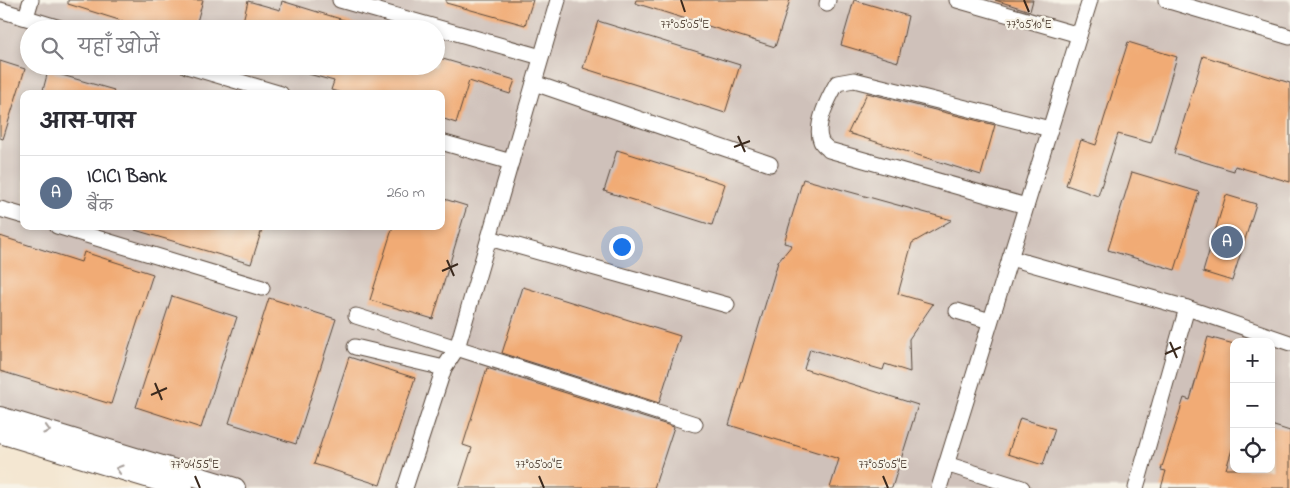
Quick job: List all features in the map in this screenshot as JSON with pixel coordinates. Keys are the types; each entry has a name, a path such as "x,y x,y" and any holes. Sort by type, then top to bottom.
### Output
{"main road":[{"path":"0,417 235,488"},
{"path":"0,433 183,488"}],"lane":[{"path":"26,18 31,0"},
{"path":"340,0 411,20"},
{"path":"405,488 444,368 457,348 558,0"},
{"path":"957,0 1079,35"},
{"path":"939,488 1090,0"},
{"path":"1166,0 1290,37"},
{"path":"0,10 33,20"},
{"path":"445,30 541,57"},
{"path":"217,75 268,90"},
{"path":"1026,206 829,150 821,143 819,130 830,94 837,83 854,80 1050,129"},
{"path":"534,83 770,164"},
{"path":"445,143 511,162"},
{"path":"0,209 20,215"},
{"path":"70,230 262,288"},
{"path":"489,238 727,305"},
{"path":"1010,258 1187,308 1290,343"},
{"path":"1136,488 1187,308"},
{"path":"958,311 990,322"},
{"path":"356,316 695,424"},
{"path":"355,347 444,368"},
{"path":"946,464 1019,488"}],"shaded area":[{"path":"0,0 1290,0 1290,488 240,488 0,416"}],"building":[{"path":"68,0 203,0 197,20 119,20 68,4"},
{"path":"446,0 533,0 525,25 446,3"},
{"path":"636,0 790,0 775,47 635,3"},
{"path":"854,0 908,16 898,62 841,45"},
{"path":"995,0 1033,0 1030,11"},
{"path":"248,1 280,10 282,1 344,20 243,20"},
{"path":"598,21 740,65 725,113 583,68"},
{"path":"1128,42 1177,57 1151,143 1118,134 1098,196 1066,185 1081,140 1096,145"},
{"path":"1203,56 1290,83 1290,182 1235,166 1234,171 1174,153"},
{"path":"445,60 515,80 510,94 469,81 456,123 445,119 445,90 331,90 334,81 312,75 445,75"},
{"path":"0,61 20,67 20,75 23,75 3,139 0,138"},
{"path":"47,75 62,75 114,90 43,90"},
{"path":"867,93 995,125 981,175 848,133"},
{"path":"617,150 725,184 712,225 604,191"},
{"path":"1132,172 1199,192 1175,270 1108,250"},
{"path":"803,179 952,220 912,243 898,294 933,304 909,339 910,372 885,364 883,370 810,349 804,369 918,405 892,488 830,488 839,459 729,425 778,262 792,245 784,243"},
{"path":"1226,195 1256,204 1232,281 1203,272"},
{"path":"445,199 467,206 433,319 370,300 392,230 445,230"},
{"path":"135,230 262,230 251,264"},
{"path":"0,236 81,262 84,252 153,274 111,404 0,371"},
{"path":"523,287 680,336 659,403 502,353"},
{"path":"172,296 237,317 201,428 136,407"},
{"path":"269,298 336,319 296,444 229,423"},
{"path":"1208,337 1230,343 1230,456 1226,469 1230,469 1230,473 1275,473 1275,426 1290,431 1290,488 1161,488 1166,471 1161,470 1184,398 1190,400"},
{"path":"349,357 415,378 380,485 314,464"},
{"path":"487,368 674,427 654,488 459,488 472,448 463,445"},
{"path":"1020,418 1055,429 1043,465 1008,454"}],"place":[{"name":"ICICI Bank","path":"1227,242"}]}
